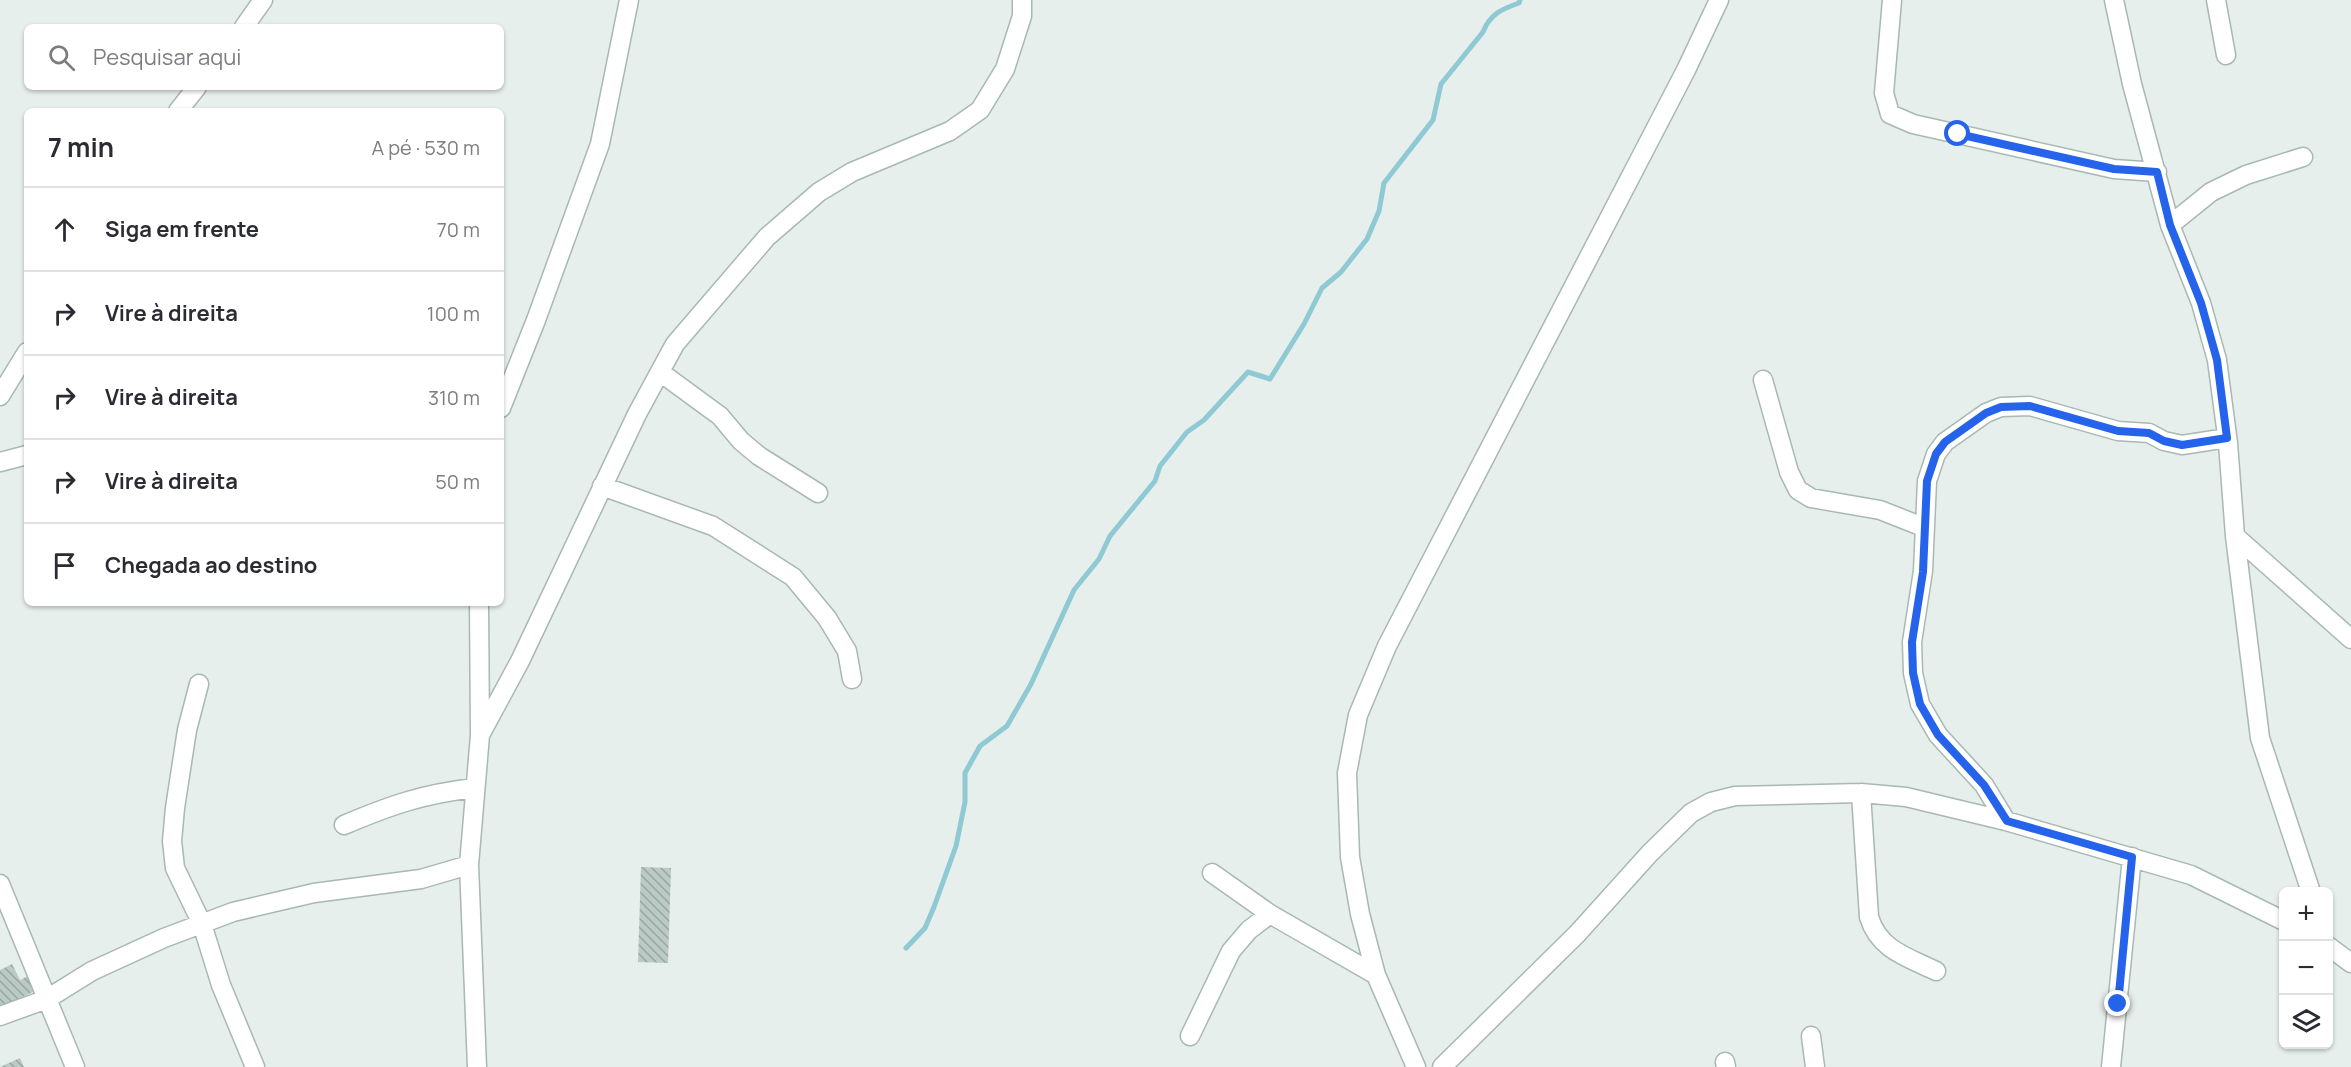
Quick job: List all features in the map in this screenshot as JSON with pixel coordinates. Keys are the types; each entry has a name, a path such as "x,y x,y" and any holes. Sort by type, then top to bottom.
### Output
{"street":[{"path":"246,24 263,0"},
{"path":"504,400 600,144 629,0"},
{"path":"480,735 520,661 603,486 675,344 767,237 819,192 852,172 950,131 980,110 1005,69 1022,16 1022,0"},
{"path":"1416,1067 1376,975 1350,857 1347,773 1358,715 1402,616 1686,70 1719,0"},
{"path":"1892,0 1884,93 1890,114 1913,124 2114,169 2157,172"},
{"path":"2114,0 2132,84 2170,225 2201,303 2217,360 2227,438 2235,536 2260,738 2310,887"},
{"path":"2216,0 2226,55"},
{"path":"180,108 195,90"},
{"path":"2170,225 2211,192 2246,175 2303,157"},
{"path":"0,396 24,357"},
{"path":"660,372 720,416 741,441 759,456 818,493"},
{"path":"1763,380 1789,472 1798,490 1811,498 1880,510 1923,527"},
{"path":"2007,821 1984,785 1938,735 1920,704 1913,673 1912,642 1923,572 1923,527 1927,481 1936,454 1945,442 1986,413 2001,407 2030,406 2118,431 2149,433 2164,441 2182,445 2227,438"},
{"path":"0,462 24,456"},
{"path":"603,486 713,526 793,577 827,618 847,651 852,679"},
{"path":"2235,536 2351,639"},
{"path":"477,1067 469,865 480,735 479,606"},
{"path":"199,684 187,730 172,841 175,868 202,924 221,985 255,1067"},
{"path":"344,825 391,805 429,794 474,788"},
{"path":"1861,793 1869,917 1873,930 1886,948 1936,971"},
{"path":"1442,1067 1569,942 1650,853 1691,813 1711,802 1735,796 1861,793 1906,797 2007,821 2192,875 2279,919"},
{"path":"2111,1067 2132,857"},
{"path":"0,1016 47,999 92,971 233,912 314,893 421,879 469,865"},
{"path":"1212,873 1270,914 1376,975"},
{"path":"0,885 75,1067"},
{"path":"1190,1036 1231,951 1249,930 1270,914"},
{"path":"2333,950 2351,963"},
{"path":"1811,1036 1815,1067"}],"building":[{"path":"641,867 671,868 668,963 638,962"},
{"path":"12,964 20,980 28,976 35,991 0,1007 0,970"},
{"path":"20,1058 24,1067 0,1067"}],"waterway":[{"path":"906,948 925,928 956,846 965,802 965,773 980,746 1007,726 1031,684 1074,590 1099,559 1110,536 1155,481 1160,466 1187,432 1204,420 1248,372 1270,379 1304,324 1322,288 1341,272 1367,239 1379,211 1384,183 1433,120 1441,84 1493,16 1519,3 1520,0"}],"route":[{"path":"1958,134 2114,169 2157,172 2170,225 2201,303 2217,360 2227,438 2182,445 2164,441 2149,433 2118,431 2030,406 2001,407 1986,413 1945,442 1936,454 1927,481 1923,527 1923,572 1914,616 1912,642 1913,673 1920,704 1938,735 1984,785 2007,821 2132,857 2118,1004"}]}
